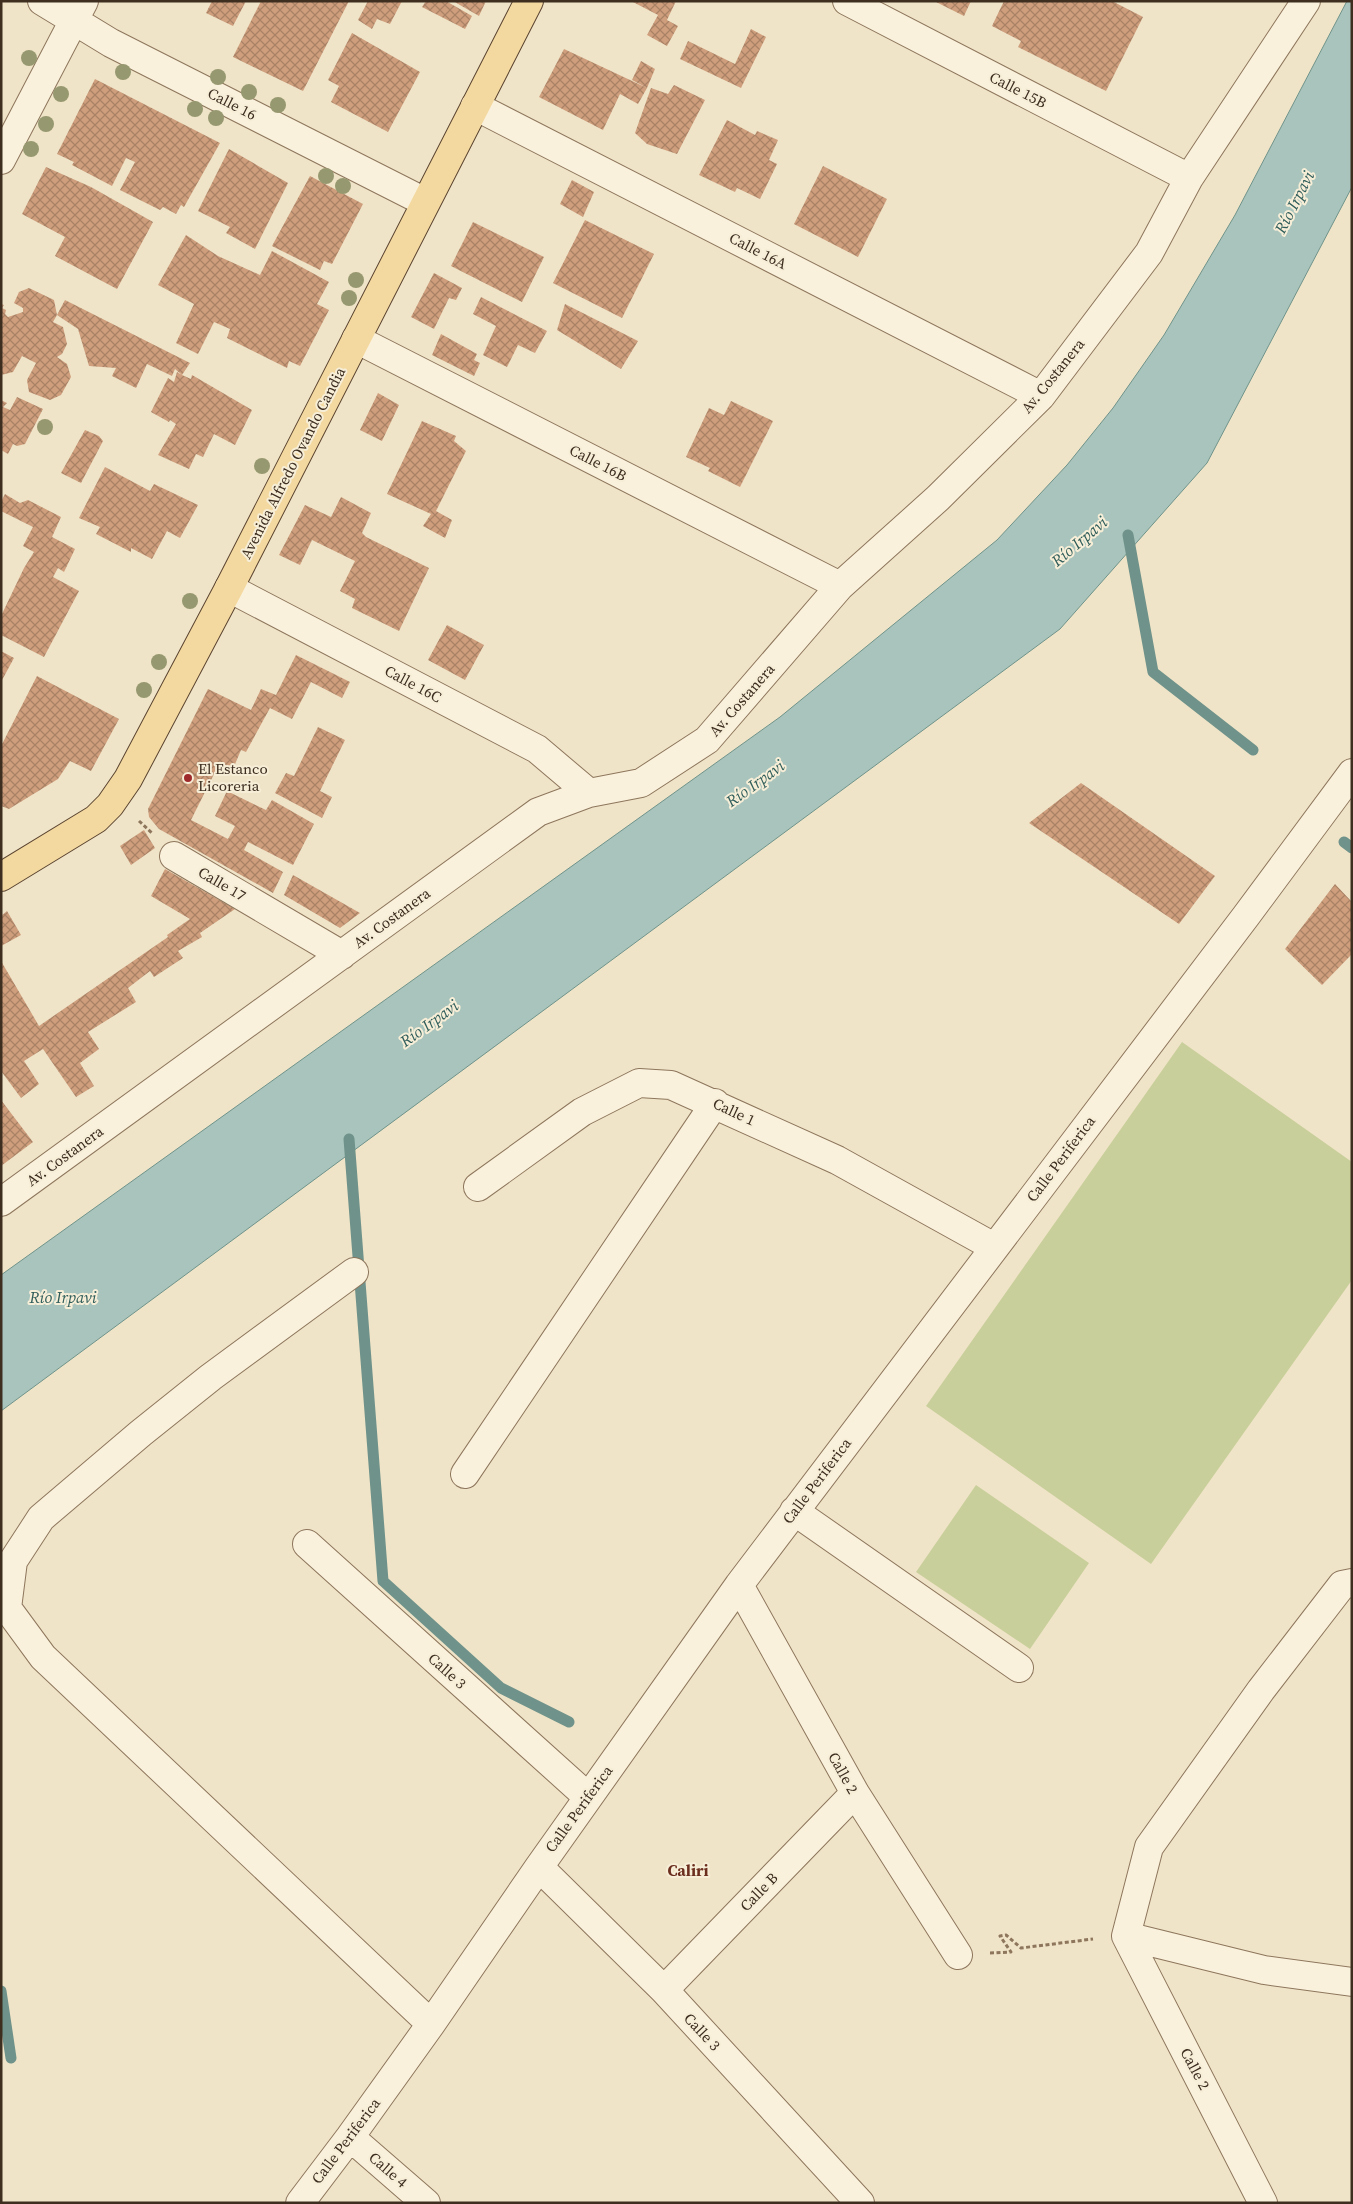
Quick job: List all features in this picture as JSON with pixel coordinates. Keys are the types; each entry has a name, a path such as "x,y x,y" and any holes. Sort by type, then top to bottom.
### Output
{"main road":[{"name":"Avenida Alfredo Ovando Candia","path":"4,869 79,831 96,819 110,805 128,779 229,588 529,1"}],"street":[{"name":"Calle 16","path":"42,1 79,12 425,202"},
{"name":"Calle 15B","path":"847,1 1189,178"},
{"name":"Av. Costanera","path":"1,1202 538,812 589,793 641,783 707,740 840,586 938,498 1042,396 1149,253 1189,178 1306,1"},
{"path":"1,160 79,12"},
{"name":"Calle 16A","path":"475,106 1042,396"},
{"name":"Calle 16B","path":"356,339 840,586"},
{"name":"Calle 16C","path":"229,588 537,750 589,793"},
{"name":"Calle Periferica","path":"300,2203 431,2024 539,1866 739,1585 1246,916 1352,773"},
{"name":"Calle 17","path":"174,856 342,955"},
{"name":"Calle 1","path":"478,1187 582,1112 640,1083 671,1085 837,1160 994,1247"},
{"path":"465,1474 714,1103"},
{"path":"354,1272 211,1377 41,1518 13,1562 7,1608 43,1657 431,2024"},
{"path":"794,1511 1019,1668"},
{"name":"Calle 3","path":"307,1544 588,1797"},
{"path":"1346,1976 1264,1970 1126,1936 1149,1847 1251,1704 1336,1592 1342,1585 1352,1583"},
{"name":"Calle 2","path":"739,1585 854,1794 958,1955"},
{"name":"Calle B","path":"664,1990 854,1794"},
{"name":"Calle 3","path":"539,1866 664,1990 860,2203"},
{"name":"Calle 2","path":"1126,1936 1263,2203"},
{"name":"Calle 4","path":"350,2137 426,2203"}],"path":[{"path":"110,805 143,824 174,856"},
{"path":"958,1955 1010,1952 1000,1936 1006,1935 1021,1948 1126,1936"}],"green space":[{"path":"1182,1042 1352,1162 1352,1280 1151,1564 926,1406"},
{"path":"976,1485 1089,1563 1030,1649 916,1572"}],"water":[{"name":"Río Irpavi","path":"1347,1 1352,1 1352,187 1207,463 1060,629 1,1411 1,1275 780,717 997,540 1067,465 1113,408 1164,335 1235,215"}],"building":[{"path":"212,1 246,1 233,26 206,13"},
{"path":"261,1 349,1 303,91 233,57"},
{"path":"368,1 402,1 390,24 377,19 372,29 358,20"},
{"path":"426,1 446,1 472,16 465,29 422,7"},
{"path":"453,1 486,1 479,16"},
{"path":"631,1 676,1 667,20 678,26 667,46 647,35 658,15"},
{"path":"934,1 971,1 964,16"},
{"path":"1004,1 1112,1 1143,17 1106,91 1018,47 1021,41 992,26"},
{"path":"751,29 766,37 741,88 680,59 688,41 735,64"},
{"path":"352,33 420,72 388,132 331,102 339,86 328,80"},
{"path":"564,49 647,88 638,104 620,94 603,130 539,97"},
{"path":"641,61 655,69 647,88 632,80"},
{"path":"95,79 220,143 184,207 181,205 176,214 163,207 160,210 120,190 135,162 126,158 112,186 72,165 74,162 57,154"},
{"path":"674,85 705,100 677,154 647,144 635,133 651,88 668,94"},
{"path":"727,120 755,135 757,131 778,140 769,160 777,164 760,199 737,188 735,192 699,175"},
{"path":"229,149 288,183 255,249 226,233 230,227 198,211"},
{"path":"823,166 887,199 858,257 794,224"},
{"path":"46,167 91,187 153,222 117,289 55,256 65,237 22,214"},
{"path":"310,176 363,204 332,264 324,261 320,270 272,246"},
{"path":"572,180 594,192 583,217 560,204"},
{"path":"585,220 654,254 622,318 553,283"},
{"path":"473,222 544,257 522,302 451,266"},
{"path":"186,235 218,256 260,275 272,251 329,282 317,304 329,310 300,366 289,361 287,368 227,338 230,329 214,322 198,354 176,343 194,304 158,285"},
{"path":"434,273 462,288 456,300 449,298 434,329 411,317"},
{"path":"29,288 54,300 57,315 53,322 63,327 67,344 62,354 57,357 67,364 71,377 61,395 50,400 29,392 27,380 36,363 22,356 13,372 1,375 1,304 4,305 2,308 6,310 5,314 8,317 23,312 23,308 14,303 19,292"},
{"path":"481,297 547,331 535,353 518,345 507,367 483,355 496,326 473,314"},
{"path":"65,300 190,363 182,375 175,369 172,376 147,364 136,388 112,376 116,368 89,366 78,329 57,315"},
{"path":"565,304 638,341 621,369 557,330"},
{"path":"441,334 477,354 474,360 480,363 474,376 432,355"},
{"path":"177,372 191,379 192,375 252,410 235,445 214,434 203,457 196,454 189,469 158,455 176,424 151,412 168,378 174,382"},
{"path":"378,393 399,405 382,441 360,430"},
{"path":"17,397 43,409 25,444 17,446 13,444 8,454 1,450 1,400 7,403 3,407 10,410"},
{"path":"731,401 773,421 740,487 708,471 710,468 686,457 709,408 724,415"},
{"path":"422,421 456,436 454,441 466,451 436,511 452,520 445,538 423,526 431,514 387,494"},
{"path":"85,430 99,436 103,441 81,483 61,473"},
{"path":"105,467 150,491 154,484 198,505 180,538 167,531 152,559 131,548 131,552 96,534 100,527 79,518"},
{"path":"5,494 20,503 28,500 61,517 52,537 75,549 64,572 58,568 53,577 79,591 44,657 1,635 1,616 24,568 34,552 23,546 33,527 1,511 1,502"},
{"path":"341,497 371,513 362,533 366,537 429,568 399,631 352,608 355,599 340,591 355,561 312,540 300,565 279,555 305,505 331,517"},
{"path":"447,625 484,645 465,680 428,660"},
{"path":"1,651 14,658 1,682"},
{"path":"296,655 350,682 342,698 311,682 292,719 270,708 246,752 241,750 233,769 220,762 191,820 228,839 235,826 215,816 227,791 266,810 272,800 314,824 293,865 248,842 244,850 283,872 273,893 159,829 149,817 148,809 208,689 251,710 261,689 276,695"},
{"path":"37,676 119,719 91,771 70,761 58,779 9,809 1,806 1,746"},
{"path":"318,727 345,740 320,791 332,797 322,818 275,793 286,773 294,776"},
{"path":"1081,783 1215,876 1179,924 1029,823"},
{"path":"144,830 155,848 131,865 120,846"},
{"path":"165,869 235,909 200,933 202,937 178,951 183,958 154,977 150,971 128,988 136,1002 88,1032 99,1049 80,1063 94,1086 76,1097 43,1049 24,1061 39,1084 21,1098 1,1071 1,961 39,1026 168,937 167,935 190,919 151,896"},
{"path":"293,875 360,913 340,928 284,895"},
{"path":"1335,884 1352,902 1352,954 1322,985 1285,949"},
{"path":"7,911 21,935 1,946 1,916"},
{"path":"1,1100 33,1142 1,1166"}],"waterway":[{"path":"1128,535 1153,672 1253,750"},
{"path":"1344,842 1352,848"},
{"path":"349,1139 383,1581 501,1688 569,1722"},
{"path":"1,1991 11,2058"}],"place":[{"name":"El Estanco Licoreria","path":"188,778"}],"district":[{"name":"Caliri","path":"688,1870"}]}
